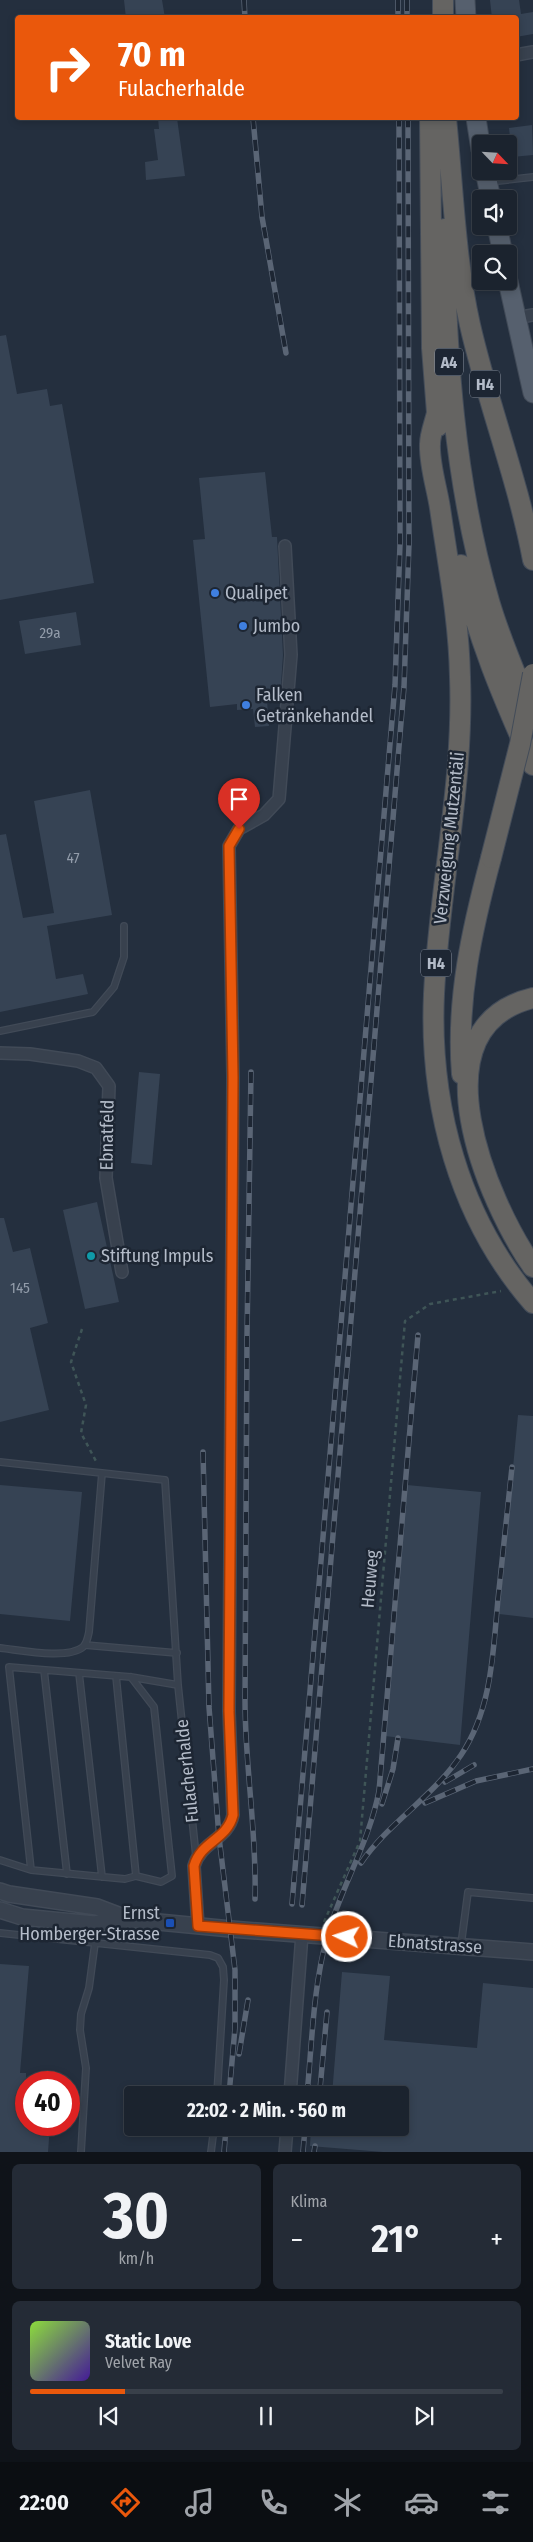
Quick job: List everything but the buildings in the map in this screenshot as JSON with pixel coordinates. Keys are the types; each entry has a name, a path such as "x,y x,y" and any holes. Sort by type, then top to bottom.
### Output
{"highway":[{"path":"430,0 430,15"},
{"path":"443,0 443,15"},
{"name":"A4","path":"430,120 432,338 444,482 469,602 497,682 533,765"},
{"name":"A4","path":"444,120 446,332 458,446 475,545 490,602 533,718"},
{"name":"H4","path":"444,120 464,292 483,377 522,510 533,560"},
{"name":"Verzweigung Mutzentäli","path":"437,412 430,444 458,630 461,701 457,781 435,985 436,1078 449,1145 469,1202 501,1260 533,1303"},
{"name":"Verzweigung Mutzentäli","path":"469,1113 460,1057 461,1012 468,954 520,744 533,674"},
{"name":"H4","path":"533,998 516,1002 501,1012 483,1031 471,1060 469,1113 487,1179 514,1237 533,1267"}],"main road":[{"path":"465,0 466,15"},
{"path":"476,120 479,135"},
{"path":"512,290 525,316 533,393"}],"street":[{"path":"519,54 533,52"},
{"name":"Fulacherhalde","path":"198,1926 194,1866 202,1848 229,1828 233,1815 229,1711 233,1086 229,846 239,829 264,815 279,799 291,655 285,546"},
{"name":"Ebnatfeld","path":"0,1053 30,1054 78,1061 96,1068 109,1086 106,1178 122,1272"},
{"name":"Ebnatstrasse","path":"0,1891 97,1907 127,1918 198,1926 533,1952"},
{"name":"Ebnatstrasse","path":"0,1910 22,1917 94,1924 127,1918"},
{"path":"291,2086 302,1934"},
{"path":"285,2152 286,2136"}],"lane":[{"path":"488,184 533,176"},
{"path":"0,1031 93,1012 114,987 124,957 124,926"},
{"path":"0,1462 102,1473 89,1632 85,1645 75,1652 62,1654 0,1648"},
{"name":"Fulacherhalde","path":"102,1473 165,1480 178,1685 197,1857"},
{"path":"85,1645 176,1653"},
{"path":"31,1870 9,1667 131,1677 178,1685"},
{"path":"44,1670 67,1874"},
{"path":"79,1673 102,1877"},
{"path":"116,1676 136,1876"},
{"path":"0,1860 31,1870 67,1874 125,1879 136,1876 161,1882 172,1876 154,1707 131,1677"},
{"path":"460,1945 468,1892 533,1898"},
{"path":"0,1933 210,1955 221,1962 224,1980 218,2086"},
{"path":"80,2152 86,2068 80,2030 81,2014 89,1988 95,1943"},
{"path":"211,2152 213,2136"}],"path":[{"name":"Heuweg","path":"318,1935 360,1842 405,1322 430,1304 505,1290"},
{"path":"82,1329 71,1362 86,1405 81,1433 102,1473"}],"railway":[{"path":"244,0 245,15"},
{"path":"398,0 398,15"},
{"path":"407,0 407,15"},
{"path":"253,120 262,217 286,353"},
{"path":"292,1904 395,685 400,544 399,120"},
{"path":"302,1905 404,687 409,544 408,120"},
{"path":"251,1072 245,1701 255,1899"},
{"path":"308,2086 322,1956 340,1900 369,1829 379,1791 418,1335"},
{"path":"203,1452 209,1707 219,1837 235,1970 235,2028 230,2086"},
{"path":"361,1863 384,1835 438,1784 450,1770 461,1755 479,1719 485,1699 492,1660 512,1467"},
{"path":"382,1804 393,1769 398,1738"},
{"path":"445,1782 474,1765"},
{"path":"425,1803 476,1781 533,1769"},
{"path":"239,2054 248,2000"},
{"path":"320,2086 327,2012"},
{"path":"224,2152 225,2136"},
{"path":"303,2152 304,2136"},
{"path":"314,2152 315,2146"}],"place":[{"name":"Qualipet","path":"215,593"},
{"name":"Jumbo","path":"243,626"},
{"name":"Falken Getränkehandel","path":"246,705"},
{"name":"Stiftung Impuls","path":"91,1256"},
{"name":"Ernst Homberger-Strasse","path":"170,1923"}],"route":[{"path":"239,829 229,846 233,1077 229,1711 233,1815 229,1828 202,1848 194,1866 198,1926 347,1937"}]}
